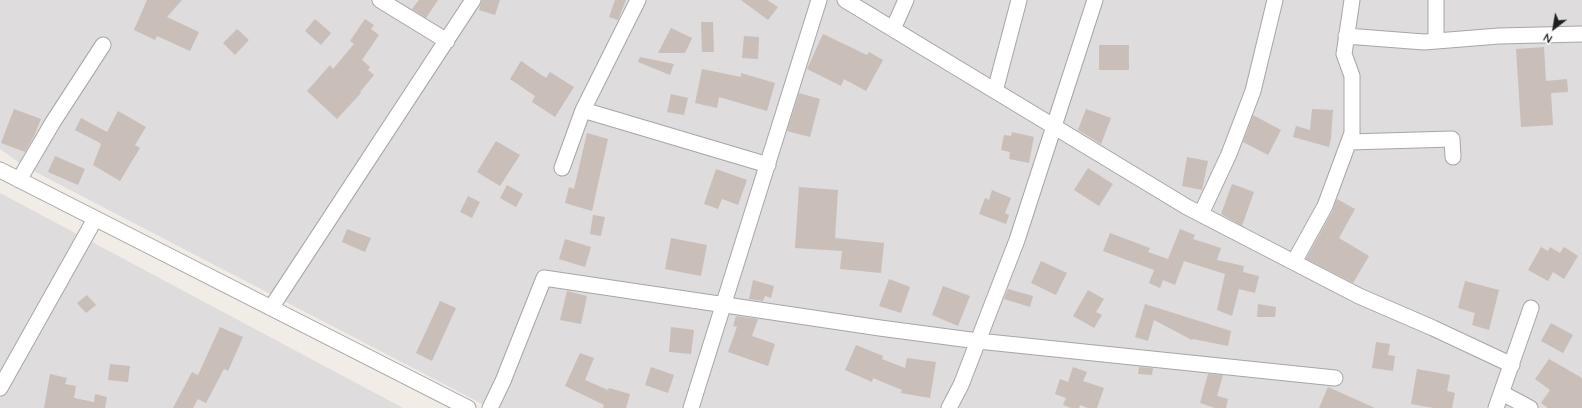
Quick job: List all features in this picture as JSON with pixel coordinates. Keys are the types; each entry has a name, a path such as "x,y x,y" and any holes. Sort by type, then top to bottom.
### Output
{"street":[{"path":"380,0 447,41"},
{"path":"271,308 473,0"},
{"path":"562,168 583,110 638,0"},
{"path":"695,407 725,304 819,0"},
{"path":"845,0 994,91 1201,214 1359,296 1433,328 1512,365"},
{"path":"893,29 906,0"},
{"path":"994,91 1019,0"},
{"path":"949,408 961,385 1016,240 1095,0"},
{"path":"1201,214 1229,154 1253,91 1275,0"},
{"path":"1294,262 1325,206 1352,133 1352,76 1344,54 1352,0"},
{"path":"1436,0 1436,42"},
{"path":"1346,36 1436,42 1499,36 1582,34"},
{"path":"19,180 52,122 103,45"},
{"path":"583,110 768,165"},
{"path":"1349,142 1452,139 1453,157"},
{"path":"0,170 468,408"},
{"path":"0,388 95,219"},
{"path":"490,408 503,381 544,278 880,328 978,341 1335,378"},
{"path":"1496,408 1531,308"},
{"path":"1502,393 1530,408"}],"shaded area":[{"path":"0,0 1582,0 1582,408 490,408 24,166 0,149"},
{"path":"0,193 403,408 0,408"}],"building":[{"path":"147,0 182,0 167,17 199,32 190,51 157,36 155,40 134,30"},
{"path":"419,0 438,0 426,18 412,9"},
{"path":"482,0 500,0 495,15 479,10"},
{"path":"615,0 626,0 618,20 609,17"},
{"path":"741,0 767,0 778,7 768,20"},
{"path":"315,19 331,33 321,45 305,31"},
{"path":"365,19 374,25 371,29 379,35 362,60 370,67 368,70 374,75 360,92 361,93 337,119 307,91 330,65 333,69 354,44 350,41"},
{"path":"701,22 713,22 714,52 702,52"},
{"path":"671,28 692,38 685,53 658,53"},
{"path":"237,29 249,40 235,55 223,43"},
{"path":"823,34 867,55 869,52 883,60 866,91 844,79 841,86 807,69"},
{"path":"744,36 759,37 758,59 742,58"},
{"path":"1099,45 1129,45 1129,70 1099,70"},
{"path":"1544,47 1546,81 1567,79 1568,92 1551,93 1553,125 1521,127 1516,49"},
{"path":"640,57 674,64 670,75 638,62"},
{"path":"521,61 546,78 550,72 574,87 555,117 532,102 535,96 510,79"},
{"path":"702,69 741,77 741,73 775,83 767,111 719,97 717,108 695,103"},
{"path":"799,93 820,99 810,137 787,131"},
{"path":"671,94 688,98 684,115 667,112"},
{"path":"14,109 41,119 25,152 1,143"},
{"path":"1086,109 1111,118 1101,144 1078,130"},
{"path":"1312,109 1333,110 1329,147 1293,137 1296,126 1310,130"},
{"path":"118,111 146,127 135,145 140,148 120,181 93,165 101,144 75,130 81,118 107,132"},
{"path":"1253,115 1281,130 1268,155 1243,142"},
{"path":"1012,132 1034,137 1029,163 1009,159 1010,152 1001,150 1004,135 1011,136"},
{"path":"587,133 608,139 592,211 565,203 569,187 574,189"},
{"path":"496,141 520,155 500,186 477,172"},
{"path":"55,156 85,169 78,185 48,172"},
{"path":"1187,157 1208,161 1202,190 1182,186"},
{"path":"1088,168 1113,184 1099,206 1074,190"},
{"path":"716,169 747,180 738,205 722,199 718,209 704,204"},
{"path":"1232,184 1254,192 1242,226 1221,214"},
{"path":"507,185 523,194 516,207 500,198"},
{"path":"799,187 838,190 835,238 884,243 881,273 840,269 842,251 795,248"},
{"path":"992,190 1011,198 1005,213 1009,215 1006,224 979,214 985,198 989,200"},
{"path":"468,196 480,202 472,218 460,212"},
{"path":"1337,199 1355,209 1339,238 1369,256 1353,283 1306,259 1333,210"},
{"path":"593,215 605,217 601,236 590,234"},
{"path":"347,229 371,238 365,252 342,242"},
{"path":"1180,229 1195,235 1193,239 1221,248 1217,260 1244,266 1243,272 1259,276 1255,293 1239,289 1232,316 1217,310 1225,274 1184,261 1175,285 1163,280 1160,288 1149,283 1154,270 1103,251 1110,233 1150,248 1148,252 1168,259"},
{"path":"671,238 707,245 701,276 665,269"},
{"path":"565,239 591,247 585,267 559,259"},
{"path":"1541,247 1548,251 1550,247 1560,253 1564,247 1578,256 1564,279 1553,272 1548,281 1528,270"},
{"path":"1041,261 1067,273 1056,295 1031,283"},
{"path":"889,279 910,287 901,313 879,306"},
{"path":"753,280 774,286 771,298 765,296 763,301 749,299"},
{"path":"1465,281 1499,290 1489,330 1472,325 1475,313 1458,308"},
{"path":"943,286 970,296 958,326 932,315"},
{"path":"1008,289 1033,296 1030,307 1004,299"},
{"path":"1088,290 1104,299 1096,312 1102,315 1094,328 1073,316"},
{"path":"567,291 587,296 581,324 560,320"},
{"path":"87,295 96,305 86,313 77,303"},
{"path":"440,301 456,308 432,361 416,353"},
{"path":"1145,304 1231,331 1228,346 1192,340 1154,320 1148,341 1135,337"},
{"path":"1258,304 1276,307 1275,317 1257,317"},
{"path":"736,316 758,319 752,336 775,344 768,366 728,352 737,327 733,326"},
{"path":"1551,323 1573,335 1563,353 1541,341"},
{"path":"220,327 243,337 228,371 224,369 206,403 198,399 193,408 173,408 192,372 198,375"},
{"path":"671,327 694,330 691,354 669,352"},
{"path":"1376,342 1390,344 1388,355 1395,356 1393,371 1372,368"},
{"path":"856,345 883,356 882,359 905,368 907,358 936,362 930,398 901,393 902,390 873,378 872,382 845,370"},
{"path":"580,353 594,358 585,380 608,390 609,388 630,394 626,408 603,408 604,405 565,386"},
{"path":"1549,359 1582,378 1582,408 1548,408 1541,403 1550,390 1535,379"},
{"path":"110,364 130,366 128,382 108,380"},
{"path":"651,367 674,375 668,393 645,385"},
{"path":"1073,367 1087,372 1083,381 1104,388 1097,408 1088,408 1080,405 1079,408 1071,408 1063,405 1066,398 1055,394 1060,379 1068,382"},
{"path":"1139,367 1153,368 1152,375 1138,374"},
{"path":"1417,369 1450,375 1447,391 1455,393 1452,408 1434,408 1411,404"},
{"path":"50,374 67,378 65,384 76,386 74,398 94,402 95,394 107,397 105,408 44,408"},
{"path":"1208,374 1223,375 1217,396 1228,399 1226,408 1215,408 1200,403"},
{"path":"1328,387 1375,408 1319,408"}]}
